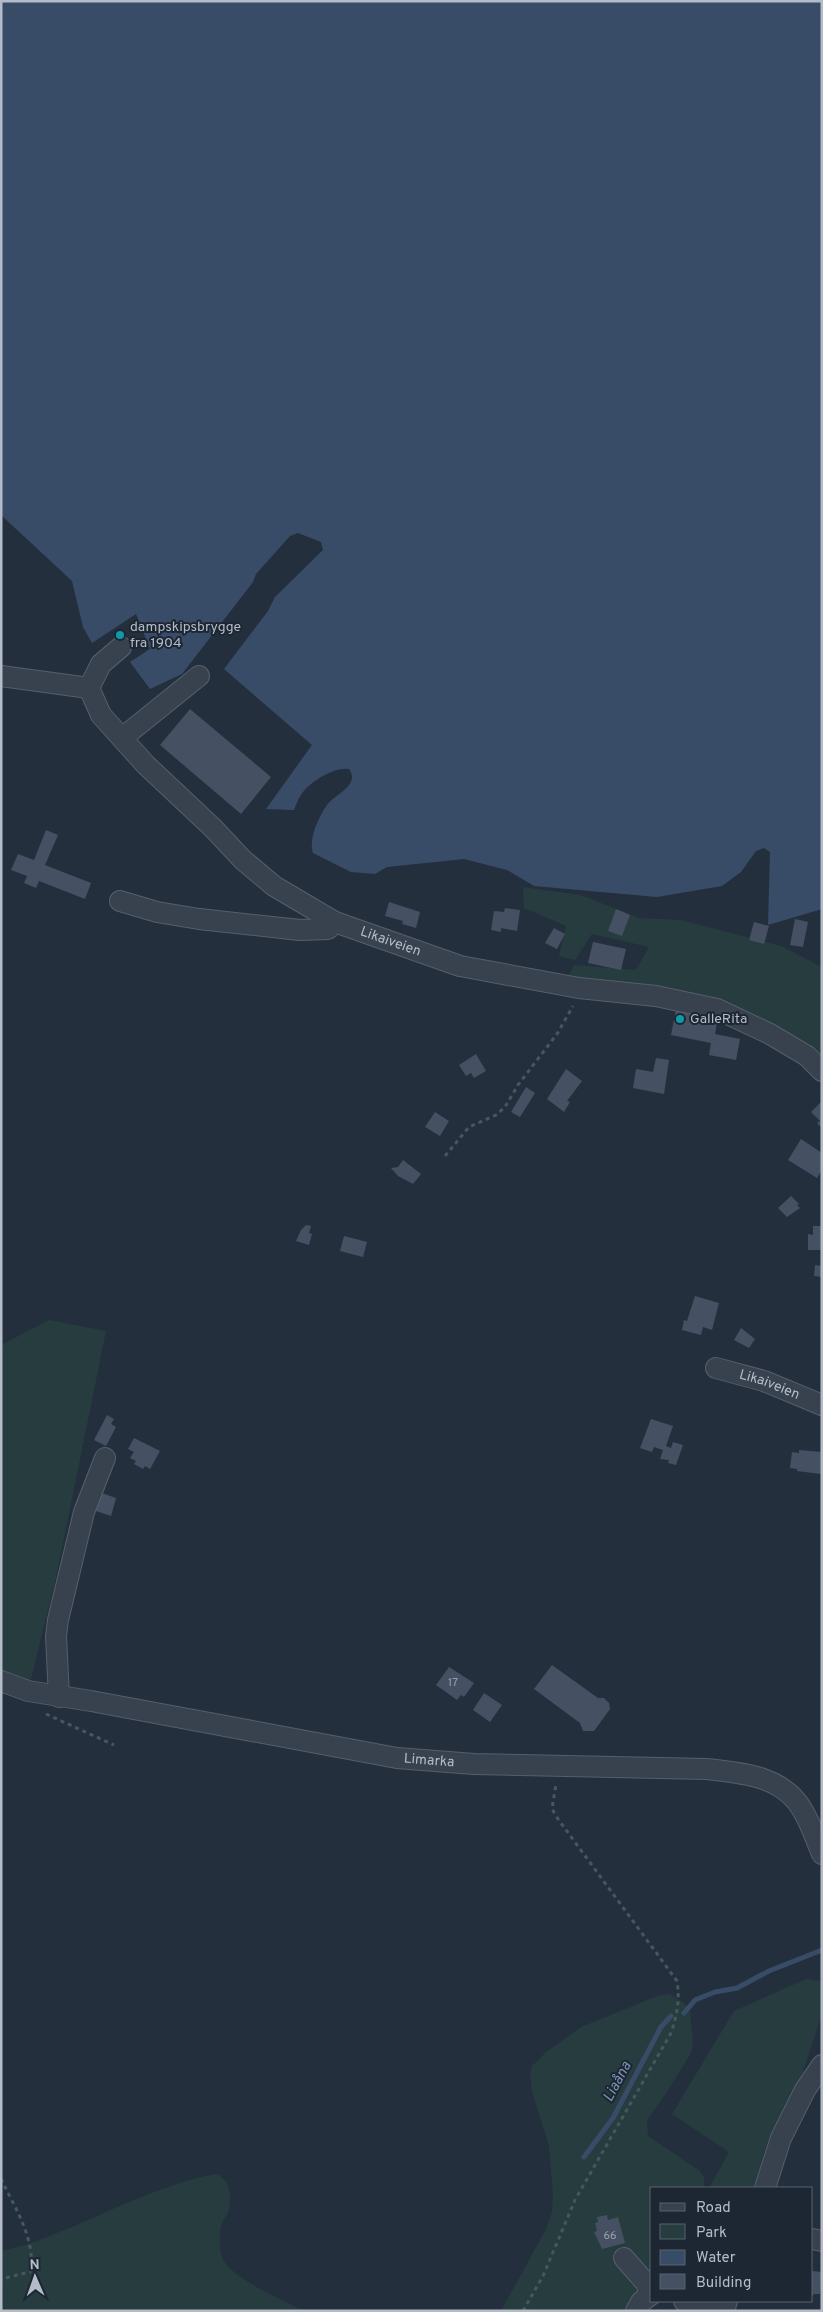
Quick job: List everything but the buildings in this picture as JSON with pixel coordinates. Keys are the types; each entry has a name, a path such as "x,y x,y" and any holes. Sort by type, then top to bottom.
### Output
{"street":[{"path":"1,676 89,688 101,664 121,646"},
{"path":"122,738 200,676"},
{"name":"Likaiveien","path":"89,688 100,715 146,765 243,860 274,886 335,922 460,966 579,988 656,996 717,1008 770,1034 807,1056 822,1071"},
{"path":"120,901 176,916 300,930 328,929 335,922"},
{"name":"Likaiveien","path":"716,1368 764,1381 822,1405"},
{"path":"59,1697 56,1636 58,1620 84,1512 105,1458"},
{"name":"Limarka","path":"1,1681 28,1691 397,1758 474,1764 707,1769 764,1778 788,1790 803,1810 822,1854"},
{"path":"765,2187 781,2138 805,2090 822,2065"},
{"path":"624,2258 646,2283 650,2292"},
{"path":"636,2311 641,2302 650,2295"},
{"path":"687,2302 712,2311"}],"path":[{"path":"445,1156 469,1127 496,1115 505,1106 518,1085 570,1014 579,988"},
{"path":"40,1711 114,1745"},
{"path":"523,2311 543,2276 575,2200 671,2033 677,2015 680,1996 677,1981 604,1884 552,1809 562,1766"},
{"path":"1,2179 27,2235 33,2258 30,2272 1,2279"}],"green space":[{"path":"523,887 581,895 639,918 681,920 781,946 822,967 822,1055 809,1044 739,1008 685,991 567,980 574,965 636,970 649,947 592,934 575,960 559,956 566,926 524,908"},
{"path":"49,1320 106,1331 56,1578 28,1691 1,1681 1,1345"},
{"path":"806,1979 822,1981 822,2014 803,2072 765,2150 754,2187 710,2187 729,2152 672,2114 734,2011"},
{"path":"669,1994 684,2003 690,2010 693,2044 691,2053 647,2120 648,2136 700,2171 704,2178 704,2187 650,2187 650,2299 643,2311 501,2311 546,2229 552,2212 553,2194 549,2146 532,2092 530,2074 532,2066 545,2053 581,2027 660,1995"},
{"path":"216,2174 221,2176 227,2184 230,2193 229,2209 222,2223 220,2235 221,2253 227,2265 246,2281 305,2311 1,2311 1,2251 49,2236 164,2188"}],"water":[{"path":"1,1 822,1 822,909 768,925 770,852 764,848 756,851 741,872 722,886 657,897 534,886 507,870 464,859 387,867 375,874 351,872 313,853 313,835 321,815 330,801 349,785 352,775 349,769 343,769 322,776 305,790 294,810 266,809 312,745 224,669 268,611 275,597 323,550 321,542 298,533 290,536 256,574 253,582 182,674 150,689 130,662 150,649 136,614 92,643 83,627 72,581 1,515"}],"waterway":[{"name":"Liaåna","path":"684,2013 695,2000 715,1992 737,1988 769,1971 822,1950"},
{"name":"Liaåna","path":"584,2157 613,2118 661,2027 671,2016"}],"place":[{"name":"dampskipsbrygge fra 1904","path":"120,635"},
{"name":"GalleRita","path":"680,1019"}]}
